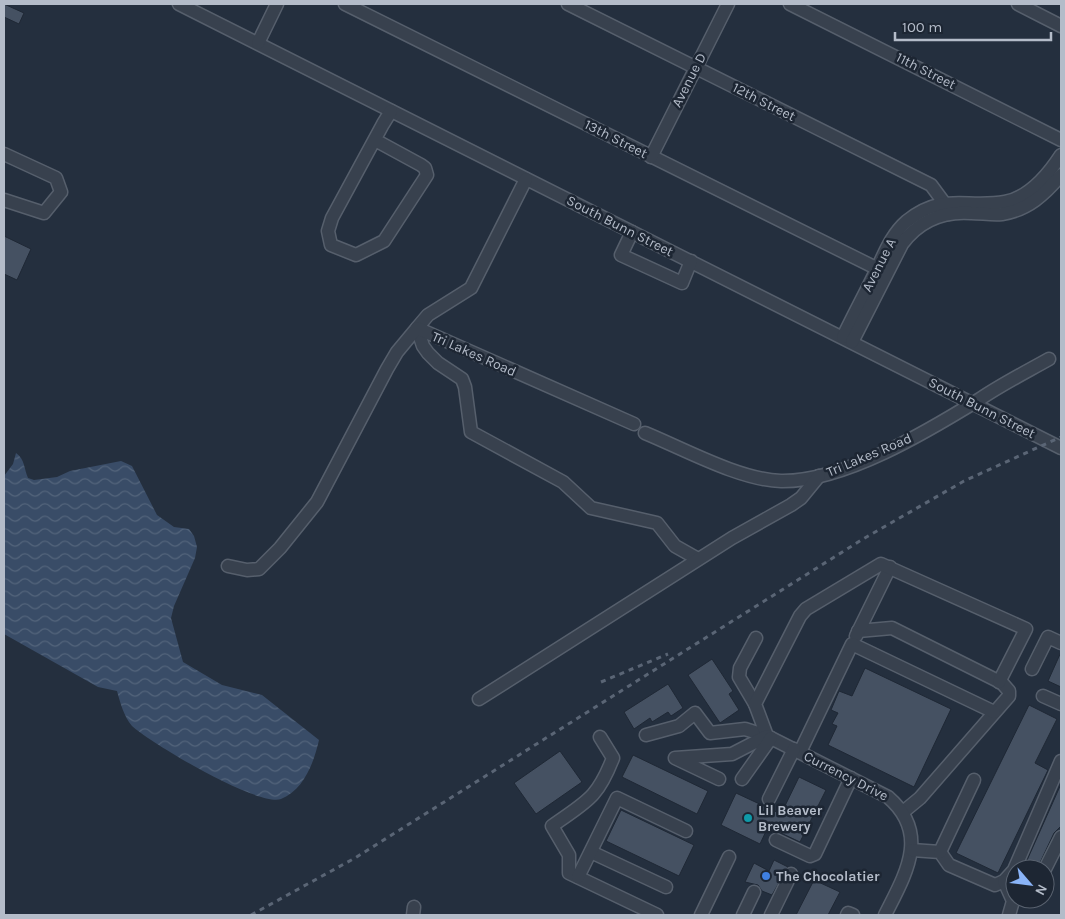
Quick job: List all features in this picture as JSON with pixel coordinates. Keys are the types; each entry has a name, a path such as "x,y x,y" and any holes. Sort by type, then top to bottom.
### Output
{"street":[{"name":"South Bunn Street","path":"179,4 1061,448"},
{"path":"258,43 277,4"},
{"name":"13th Street","path":"345,4 882,271"},
{"name":"12th Street","path":"568,4 930,185 946,209"},
{"name":"Avenue D","path":"651,157 728,4"},
{"name":"11th Street","path":"790,4 1061,140"},
{"path":"1018,4 1061,26"},
{"path":"375,140 421,165 425,168 426,175 384,241 356,255 331,245 328,231 332,218 375,140 391,111"},
{"path":"4,154 56,178 61,192 44,213 4,200"},
{"name":"Avenue A","path":"847,339 882,271 913,231 954,202 999,202 1017,198 1037,185 1061,154"},
{"name":"Avenue A","path":"946,209 1001,214 1012,211 1038,199 1061,175"},
{"path":"526,179 472,288 428,315 417,328 428,353 438,363 462,379 465,387 471,432 563,482 591,508 657,523 675,546 698,559"},
{"path":"632,232 621,255 682,283 691,261"},
{"name":"Tri Lakes Road","path":"228,566 247,570 259,568 280,548 317,502 387,368 397,352 417,328 634,424"},
{"name":"Tri Lakes Road","path":"645,434 756,477 780,481 819,476 861,462 912,438 1049,359"},
{"path":"479,699 534,666 612,613 698,559 801,498 819,476"},
{"path":"755,704 800,616 806,608 882,564 1026,629 999,682"},
{"path":"769,799 797,751 890,567"},
{"path":"858,631 892,628 1007,687 1009,696 920,798 902,812"},
{"path":"1032,669 1048,637 1061,643"},
{"path":"756,638 740,668 738,677 755,704 769,737"},
{"path":"852,644 994,712"},
{"path":"1042,696 1061,704"},
{"name":"Currency Drive","path":"646,735 679,726 695,713 710,733 745,729 769,737 888,797 902,812 908,823 912,850 906,873 885,915"},
{"path":"600,737 614,758 604,782 593,798 552,826 569,855 574,875 649,914"},
{"path":"719,779 675,758 732,754 769,737"},
{"path":"742,779 769,737"},
{"path":"1019,859 1060,766"},
{"path":"776,840 810,856 815,854 852,778"},
{"path":"940,852 974,780"},
{"path":"574,875 591,852 618,798 686,830"},
{"path":"1050,859 1061,836"},
{"path":"912,850 940,852 949,864 995,884 1004,881 1013,901 1009,915"},
{"path":"591,852 666,887"},
{"path":"701,915 729,857"},
{"path":"771,915 791,874"},
{"path":"743,915 754,892"},
{"path":"847,915 848,913 853,915"}],"water":[{"path":"16,453 23,461 28,478 34,480 57,477 70,471 121,461 132,466 157,515 174,527 189,529 194,536 197,547 195,558 174,606 171,618 183,662 222,685 262,695 319,740 307,774 289,795 281,799 269,799 251,794 205,772 160,746 132,726 121,705 117,691 98,687 4,634 4,476 13,464"}],"building":[{"path":"4,4 24,13 19,24 4,17"},
{"path":"4,236 31,249 17,280 4,274"},
{"path":"1061,652 1061,687 1048,681"},
{"path":"712,659 733,691 729,694 739,710 720,723 688,675"},
{"path":"865,668 951,709 914,787 828,745 837,726 832,724 838,713 831,710 839,691 852,696"},
{"path":"668,684 683,708 671,716 668,712 652,722 650,718 634,729 624,712"},
{"path":"1029,705 1057,719 1035,763 1048,770 998,873 956,853"},
{"path":"560,751 582,782 536,814 514,783"},
{"path":"633,755 708,791 697,814 622,777"},
{"path":"799,777 826,790 800,842 768,827 760,844 721,825 736,793 781,814"},
{"path":"1061,784 1061,826 1054,833 1042,859 1028,859"},
{"path":"621,810 694,845 679,876 606,841"},
{"name":"The Chocolatier","path":"774,860 788,867 772,895 762,891 758,885 745,882 754,863 769,871"},
{"path":"814,880 840,892 828,915 796,915"}],"railway":[{"path":"251,915 355,858 863,539 964,481 1061,437"},
{"path":"601,682 668,654"}],"place":[{"name":"Lil Beaver Brewery","path":"748,818"},
{"name":"The Chocolatier","path":"766,876"}]}
